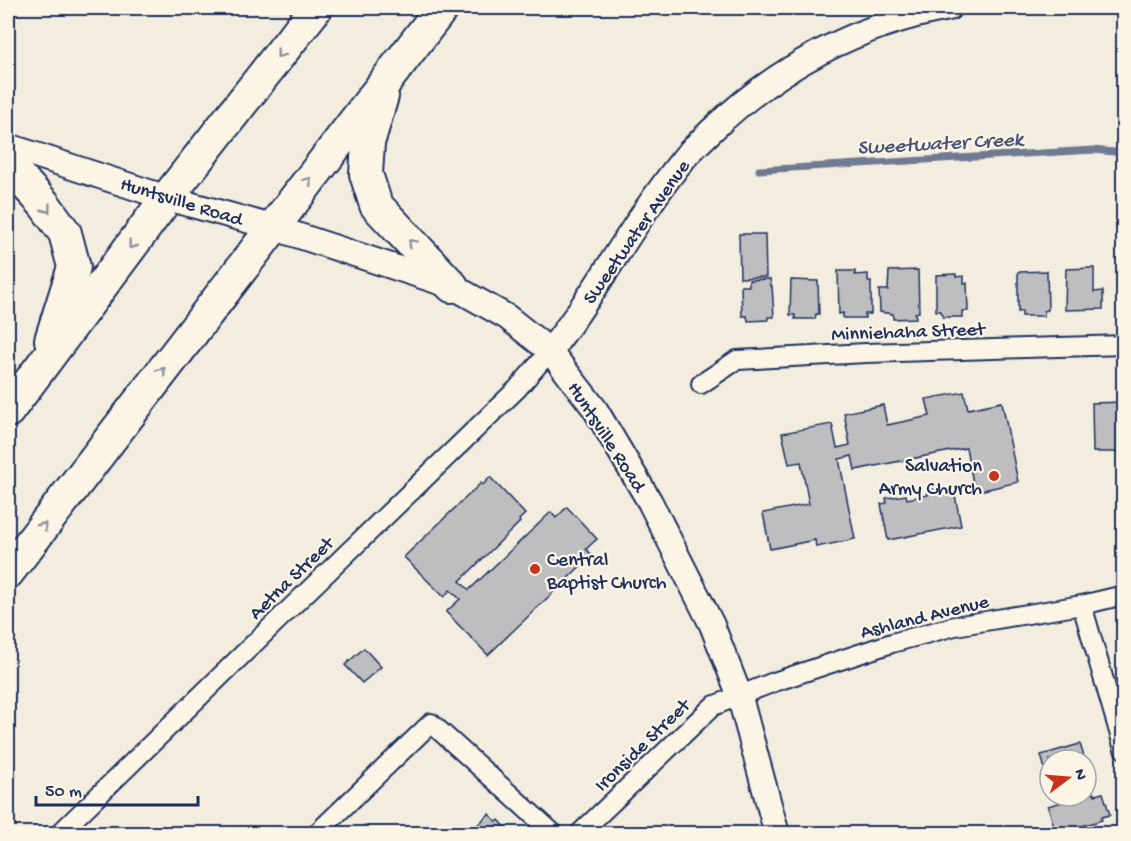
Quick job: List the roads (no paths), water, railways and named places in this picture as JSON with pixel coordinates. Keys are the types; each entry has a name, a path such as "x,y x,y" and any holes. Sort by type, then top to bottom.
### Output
{"highway":[{"path":"8,411 167,198 316,8"},
{"path":"8,572 442,8"},
{"path":"386,80 368,143 366,174 376,205 452,286"},
{"path":"8,165 44,204 65,233 74,267 43,364"}],"main road":[{"name":"Sweetwater Avenue","path":"550,351 574,320 642,215 686,156 738,105 807,59 845,39 896,20 949,8"},
{"name":"Huntsville Road","path":"8,146 167,198 272,227 452,286 507,317 550,351 596,409 650,502 712,625 739,694 777,834"}],"street":[{"name":"Minniehaha Street","path":"701,384 737,360 866,353 1124,345"},
{"name":"Aetna Street","path":"59,834 517,390 550,351"},
{"name":"Ashland Avenue","path":"739,694 892,643 955,626 1082,605 1124,595"},
{"path":"1082,605 1124,749"},
{"name":"Ironside Street","path":"579,834 713,706 739,694"},
{"path":"316,834 431,723 554,834"}],"waterway":[{"name":"Sweetwater Creek","path":"759,170 1093,150 1124,153"}],"place":[{"name":"Salvation Army Church","path":"994,476"},
{"name":"Central Baptist Church","path":"535,569"}]}
